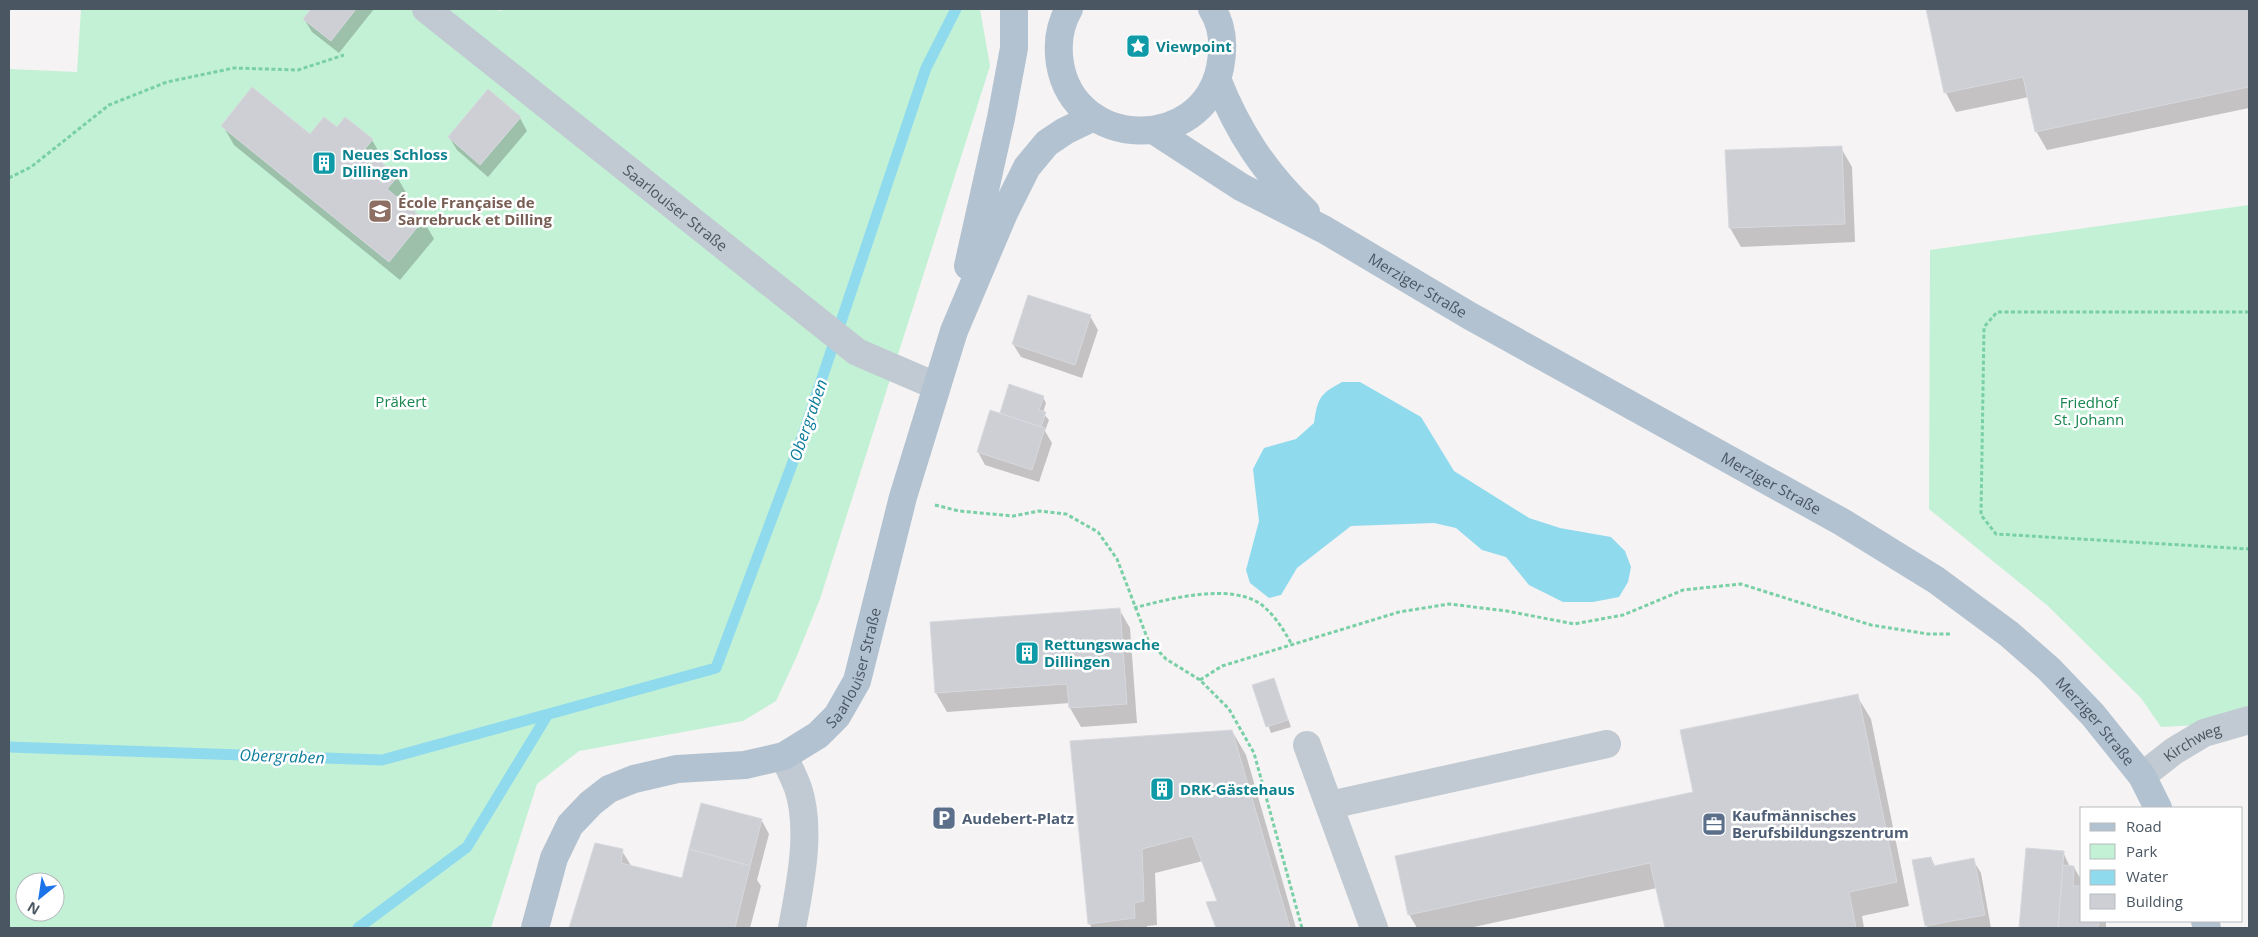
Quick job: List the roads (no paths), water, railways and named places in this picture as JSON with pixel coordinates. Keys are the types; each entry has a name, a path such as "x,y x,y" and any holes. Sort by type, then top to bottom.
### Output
{"main road":[{"name":"Saarlouiser Straße","path":"954,331 1002,118 1014,48 1014,9"},
{"path":"1064,12 1057,48 1062,77 1068,88 1078,103 1094,117 1113,127 1134,132 1155,131 1181,121 1203,104 1217,80 1223,54 1220,15"},
{"name":"Merziger Straße","path":"1217,80 1230,111 1254,154 1289,196 1325,230"},
{"name":"Saarlouiser Straße","path":"535,928 554,858 570,825 591,803 608,790 634,780 677,769 745,765 784,756 818,735 837,716 857,681 903,497 954,331 1004,213 1027,167 1047,143 1059,116 1068,88"},
{"name":"Saarlouiser Straße","path":"1047,143 1065,131 1094,117"},
{"name":"Merziger Straße","path":"1155,131 1241,187 1325,230 1470,316 1687,434 1842,522 1936,580 2009,634 2049,669 2093,716 2142,776 2158,807"}],"street":[{"name":"Saarlouiser Straße","path":"426,9 856,352 936,386"},
{"name":"Kirchweg","path":"2142,776 2174,751 2204,733 2249,720"},
{"path":"1330,805 1607,744"},
{"path":"1308,745 1374,928"},
{"path":"784,756 798,788 803,817 802,874 792,928"}],"water":[{"path":"1342,382 1360,382 1421,417 1454,471 1529,518 1560,528 1611,537 1625,551 1631,567 1628,582 1619,597 1593,602 1563,602 1529,585 1506,557 1482,550 1456,528 1434,523 1351,526 1297,568 1281,595 1269,598 1250,583 1246,570 1259,521 1253,469 1264,448 1296,439 1314,423 1321,397"}],"waterway":[{"name":"Obergraben","path":"9,747 382,760 716,668 803,435 926,68 956,9"},
{"name":"Obergraben","path":"358,928 467,847 548,714"}],"place":[{"name":"Viewpoint","path":"1138,46"},
{"name":"Neues Schloss Dillingen","path":"324,163"},
{"name":"École Française de Sarrebruck et Dilling","path":"380,211"},
{"name":"Rettungswache Dillingen","path":"1027,653"},
{"name":"DRK-Gästehaus","path":"1162,789"},
{"name":"Audebert-Platz","path":"944,818"},
{"name":"Kaufmännisches Berufsbildungszentrum","path":"1714,824"}],"park label":[{"name":"Präkert","path":"401,401"},
{"name":"Friedhof St. Johann","path":"2089,410"}]}
